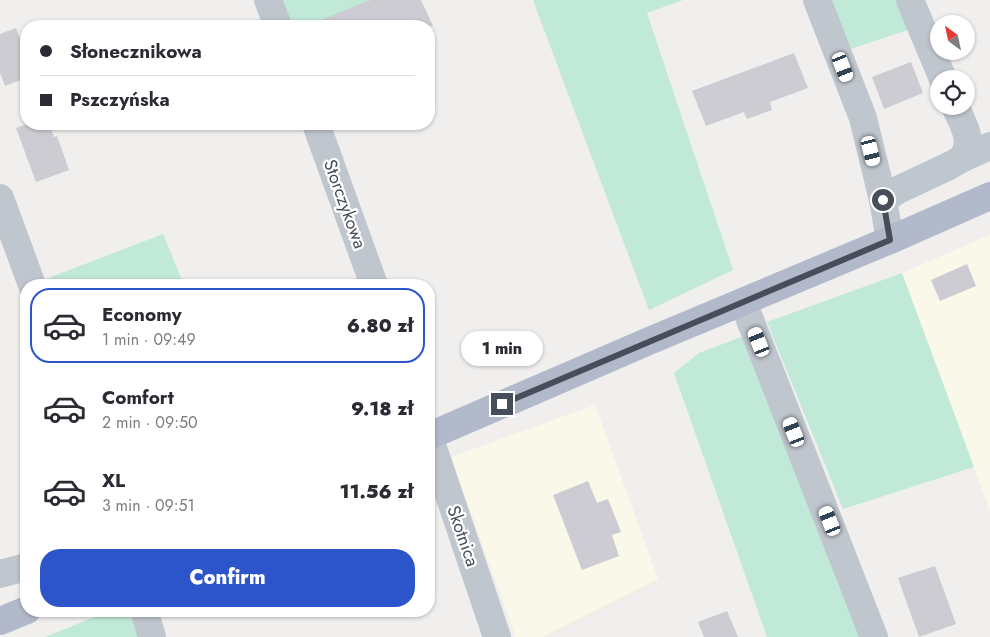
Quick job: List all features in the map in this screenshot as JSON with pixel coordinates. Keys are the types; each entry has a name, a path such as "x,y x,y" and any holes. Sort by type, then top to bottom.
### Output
{"main road":[{"path":"435,433 990,196"},
{"path":"0,621 20,613"}],"street":[{"path":"268,0 276,20"},
{"path":"817,0 862,118 883,200 890,240"},
{"path":"910,0 939,70"},
{"path":"959,115 968,139 967,149 963,158"},
{"name":"Storczykowa","path":"318,130 372,279"},
{"path":"883,200 898,190 990,146"},
{"path":"0,198 30,279"},
{"path":"743,302 874,637"},
{"name":"Skotnica","path":"435,454 496,637"},
{"path":"0,574 20,569"},
{"path":"146,617 152,637"}],"shaded area":[{"path":"990,235 990,511 902,273"},
{"path":"595,405 658,579 542,637 516,637 451,457"}],"green space":[{"path":"276,0 368,0 374,20 284,20"},
{"path":"533,0 683,0 647,13 733,270 649,310"},
{"path":"831,0 900,0 911,29 850,49"},
{"path":"163,234 182,279 46,279"},
{"path":"902,273 974,467 843,509 767,322"},
{"path":"749,334 866,637 767,637 674,373 699,353"},
{"path":"95,617 136,617 141,637 45,637"}],"building":[{"path":"370,0 421,0 430,20 322,20"},
{"path":"16,28 20,39 20,80 5,86 0,73 0,34"},
{"path":"794,53 808,88 770,102 772,110 747,119 744,112 706,126 692,91"},
{"path":"911,62 923,93 884,109 872,77"},
{"path":"20,127 20,130 51,130 54,137 57,136 69,170 36,182 16,128"},
{"path":"967,264 976,286 940,301 931,280"},
{"path":"588,481 597,503 608,499 621,532 612,535 619,556 582,570 553,495"},
{"path":"935,566 956,624 919,637 898,578"},
{"path":"727,611 738,637 704,637 698,622"}],"route":[{"path":"502,404 890,240 883,200"}]}
